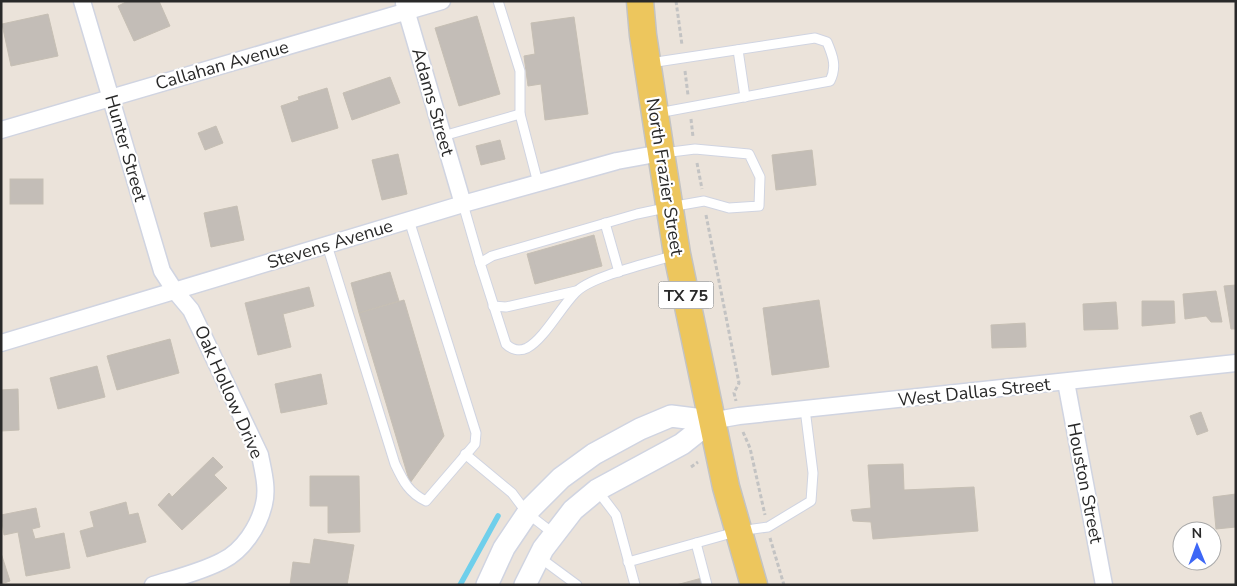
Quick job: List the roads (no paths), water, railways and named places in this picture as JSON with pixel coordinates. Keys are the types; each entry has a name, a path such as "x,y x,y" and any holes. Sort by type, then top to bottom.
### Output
{"main road":[{"name":"North Frazier Street","path":"640,1 655,114 677,254 726,486 754,585"}],"street":[{"name":"Hunter Street","path":"82,1 162,271 175,291"},
{"name":"Callahan Avenue","path":"1,130 405,7 442,1"},
{"name":"Adams Street","path":"405,7 463,204"},
{"name":"Stevens Avenue","path":"1,343 463,204 618,161 661,154"},
{"name":"Oak Hollow Drive","path":"153,585 200,571 224,561 243,544 256,527 264,503 265,479 260,455 192,310 175,291"},
{"name":"West Dallas Street","path":"487,585 504,548 527,513 562,478 594,454 640,429 671,416 712,420 1236,364"},
{"name":"Houston Street","path":"1066,382 1104,585"},
{"path":"525,585 539,556 573,510 597,490 682,444 712,420"}],"lane":[{"path":"498,1 520,71 520,114 538,183"},
{"path":"648,63 815,38 827,42 834,58 833,74 830,81 655,114"},
{"path":"738,50 745,97"},
{"path":"443,136 520,114"},
{"path":"480,263 492,256 605,223 670,207 704,201 729,208 759,206 760,177 749,154 695,148 661,154"},
{"path":"463,204 493,306 506,344 510,348 519,350 527,348 541,335 576,291"},
{"path":"327,245 395,464 415,496 426,501 475,444 476,433 409,220"},
{"path":"605,223 619,272"},
{"path":"493,306 506,307 576,291 597,279 677,254"},
{"path":"628,562 739,531 768,527 812,501 813,473 805,409"},
{"path":"465,454 512,493 527,513 554,534"},
{"path":"597,490 616,515 635,585"},
{"path":"696,543 707,585"},
{"path":"539,556 577,585"}],"waterway":[{"path":"460,585 498,516"}]}
